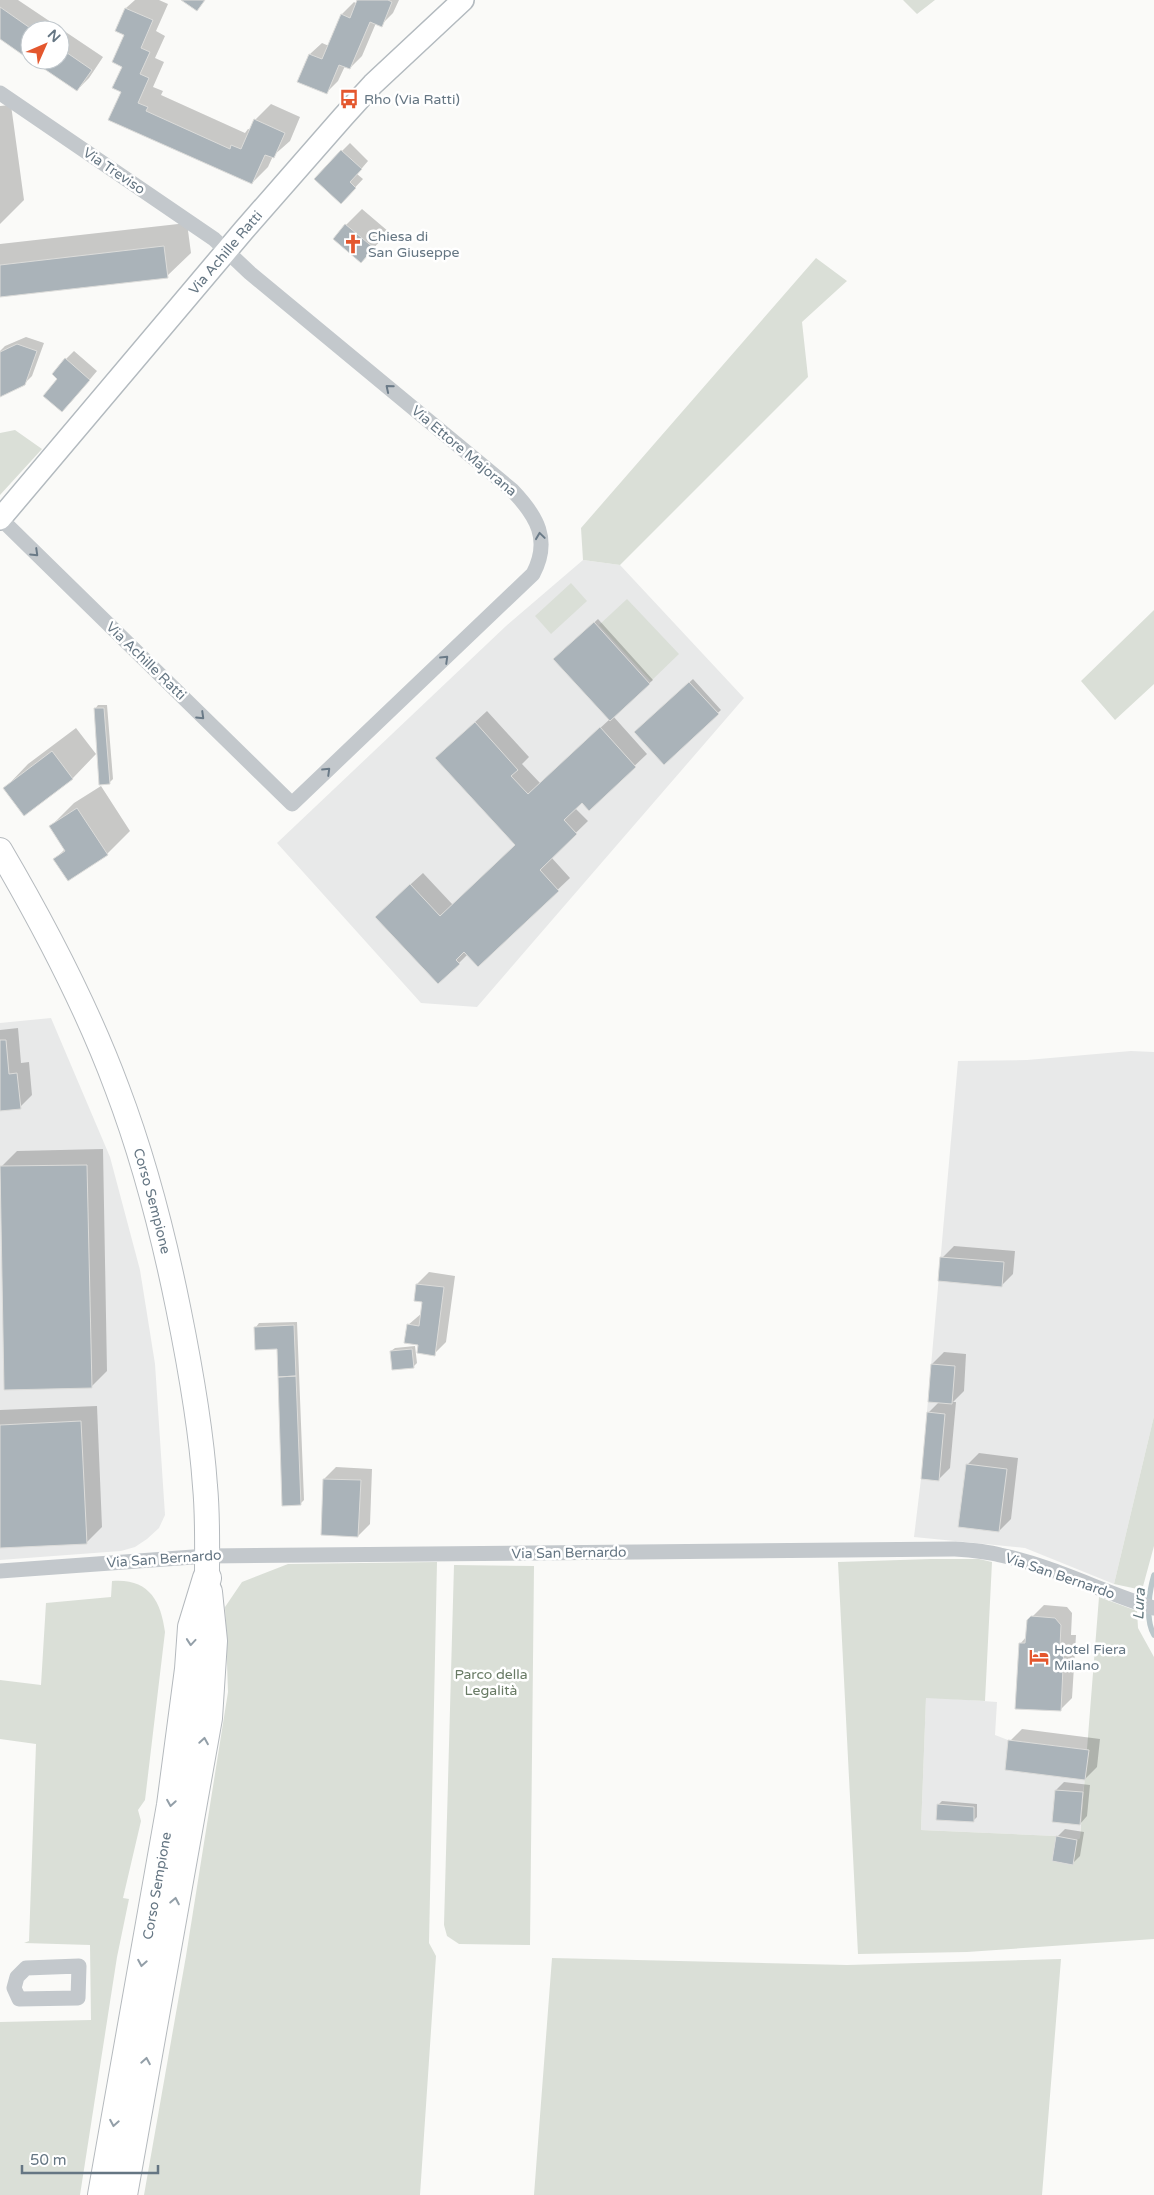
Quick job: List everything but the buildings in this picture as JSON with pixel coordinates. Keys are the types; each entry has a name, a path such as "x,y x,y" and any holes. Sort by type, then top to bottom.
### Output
{"highway":[{"name":"Corso Sempione","path":"102,2195 171,1805 189,1669 192,1627 207,1567"},
{"name":"Corso Sempione","path":"123,2195 208,1718 213,1641 207,1567"}],"main road":[{"name":"Corso Sempione","path":"0,850 50,942 85,1014 117,1088 148,1181 168,1256 195,1390 205,1486 207,1567"}],"street":[{"name":"Via Achille Ratti","path":"292,804 0,519 227,251 373,84 463,0"},
{"name":"Via Treviso","path":"0,93 196,227 227,251"},
{"name":"Via Ettore Majorana","path":"227,251 250,273 512,490 526,504 537,520 541,544 540,561 533,574 292,804"},
{"name":"Via San Bernardo","path":"0,1571 954,1549 1000,1555 1046,1568 1154,1608"}],"shaded area":[{"path":"583,560 620,565 744,698 477,1007 421,1003 277,843 506,626"},
{"path":"51,1018 110,1157 140,1270 155,1364 165,1515 159,1528 147,1539 135,1547 121,1551 0,1560 0,1023"},
{"path":"1131,1051 1154,1052 1154,1416 1114,1584 1025,1548 914,1537 921,1479 958,1061 1027,1060"},
{"path":"926,1697 997,1702 995,1735 1008,1740 1089,1750 1083,1792 1080,1838 1077,1840 1056,1836 921,1830"}],"green space":[{"path":"903,0 935,0 917,14"},
{"path":"816,258 847,281 802,322 808,377 620,565 583,560 581,528"},
{"path":"15,430 42,449 0,495 0,433"},
{"path":"571,583 587,601 551,634 535,616"},
{"path":"627,599 679,654 651,681 599,625"},
{"path":"1154,610 1154,684 1115,720 1081,681"},
{"path":"1154,1416 1154,1546 1142,1590 1114,1584"},
{"path":"979,1559 992,1562 985,1701 926,1698 921,1830 1056,1836 1052,1861 1072,1865 1077,1840 1080,1838 1099,1597 1137,1611 1138,1628 1154,1657 1154,1939 967,1952 858,1954 838,1562"},
{"path":"437,1562 429,1943 436,1956 420,2195 144,2195 186,1956 228,1692 225,1607 242,1582 288,1564"},
{"name":"Parco della Legalità","path":"454,1565 534,1566 530,1945 459,1944 447,1936 444,1925"},
{"path":"112,1581 135,1583 144,1587 156,1601 165,1632 145,1800 138,1810 141,1821 123,1898 129,1899 117,1957 80,2195 0,2195 0,2022 91,2020 90,1945 24,1943 29,1941 36,1744 0,1739 0,1680 41,1685 46,1603 111,1597"},
{"path":"552,1958 847,1965 1061,1959 1042,2195 534,2195"}],"waterway":[{"name":"Lura","path":"1154,1575 1149,1597 1151,1629 1154,1635"}],"place":[{"name":"Rho (Via Ratti)","path":"349,99"},
{"name":"Chiesa di San Giuseppe","path":"353,244"},
{"name":"Hotel Fiera Milano","path":"1039,1657"}]}
